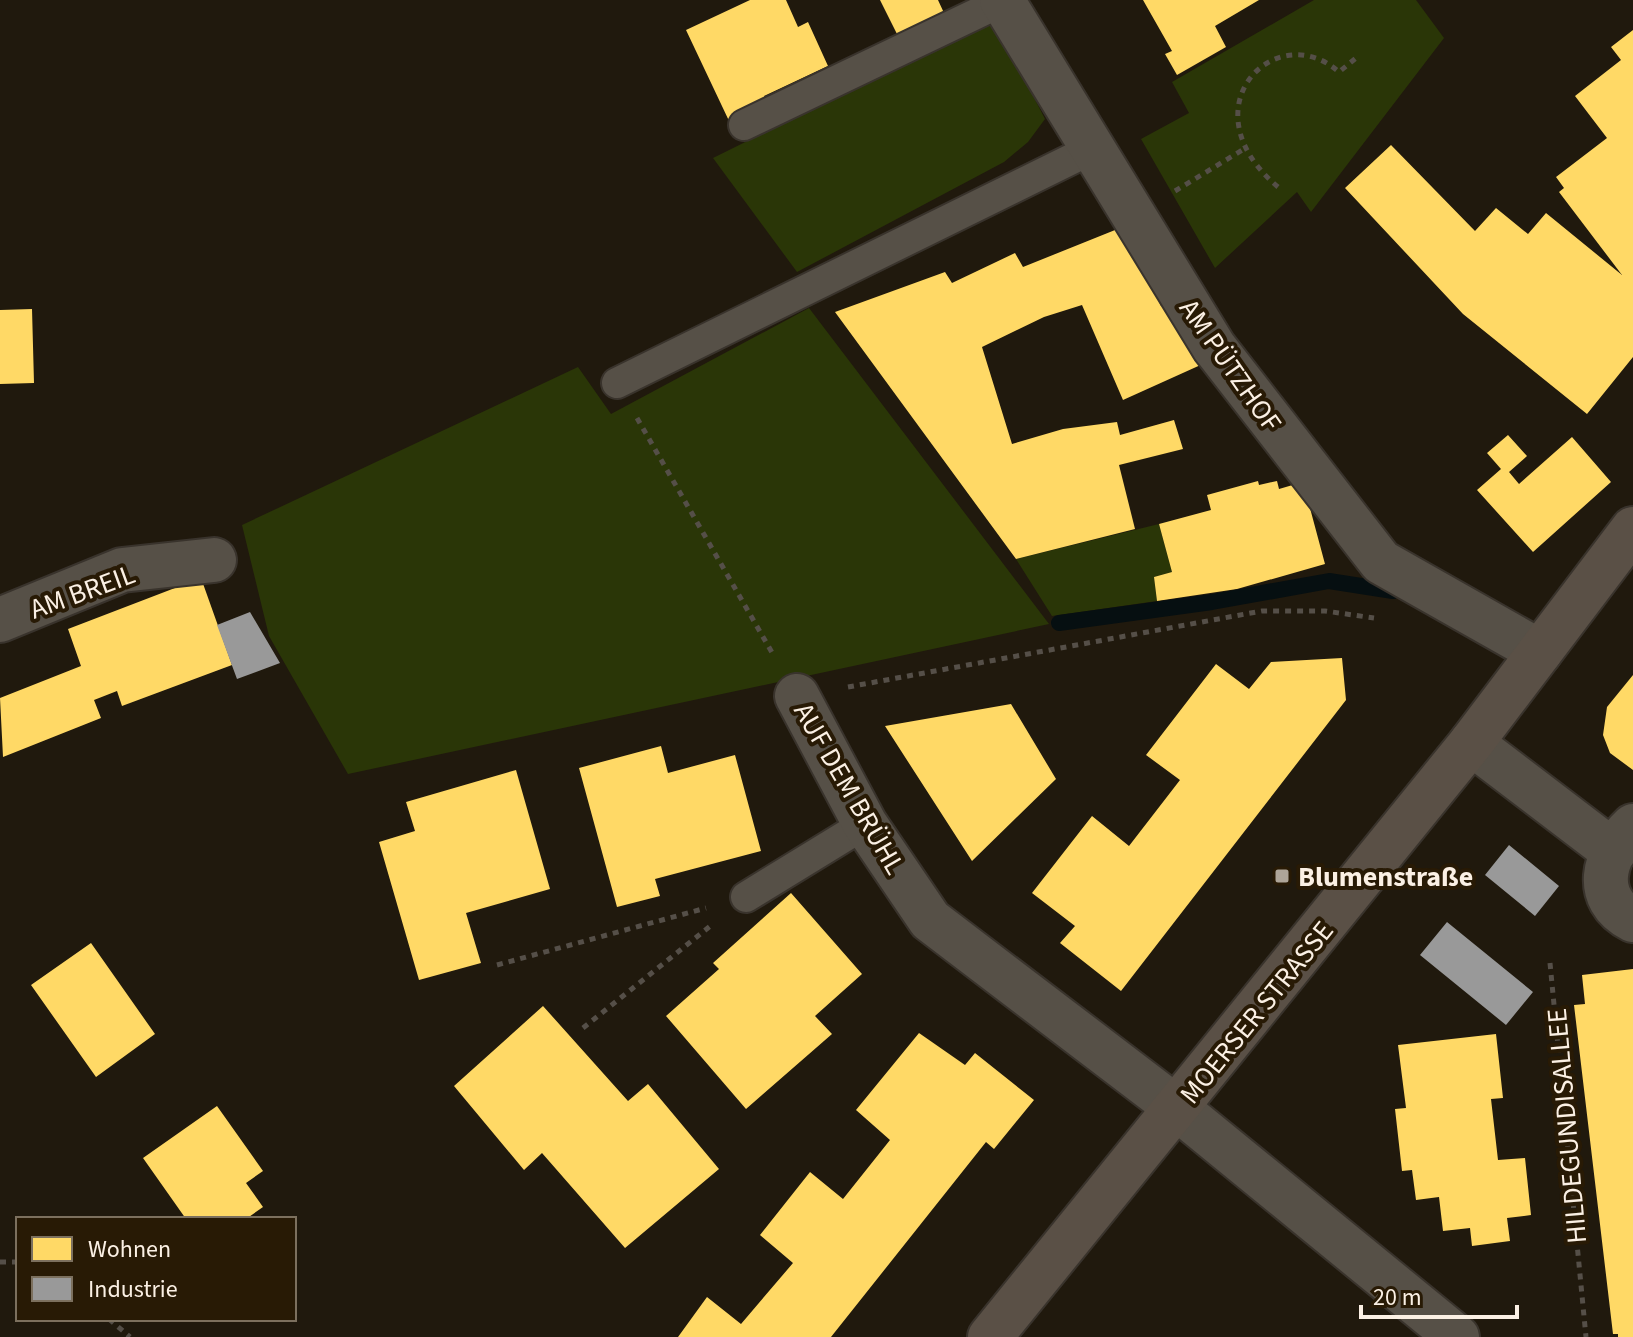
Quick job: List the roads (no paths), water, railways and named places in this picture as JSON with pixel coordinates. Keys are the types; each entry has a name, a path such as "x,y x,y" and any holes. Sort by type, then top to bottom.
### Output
{"main road":[{"name":"MOERSER STRASSE","path":"990,1337 1178,1109 1471,743 1633,529"}],"street":[{"name":"AM PÜTZHOF","path":"1002,0 1256,415 1381,562 1540,652"},
{"name":"AM BREIL","path":"0,620 122,570 214,560"},
{"name":"AUF DEM BRÜHL","path":"797,696 865,824 930,920 1178,1109"},
{"path":"1471,743 1623,839 1607,865 1604,889 1612,906 1633,920"},
{"path":"1178,1109 1457,1337"}],"lane":[{"path":"744,125 1002,0"},
{"path":"617,383 1092,149"},
{"path":"746,897 865,824"}],"waterway":[{"path":"1059,623 1212,602 1329,581 1393,591"}],"place":[{"name":"Blumenstraße","path":"1282,876"}]}
